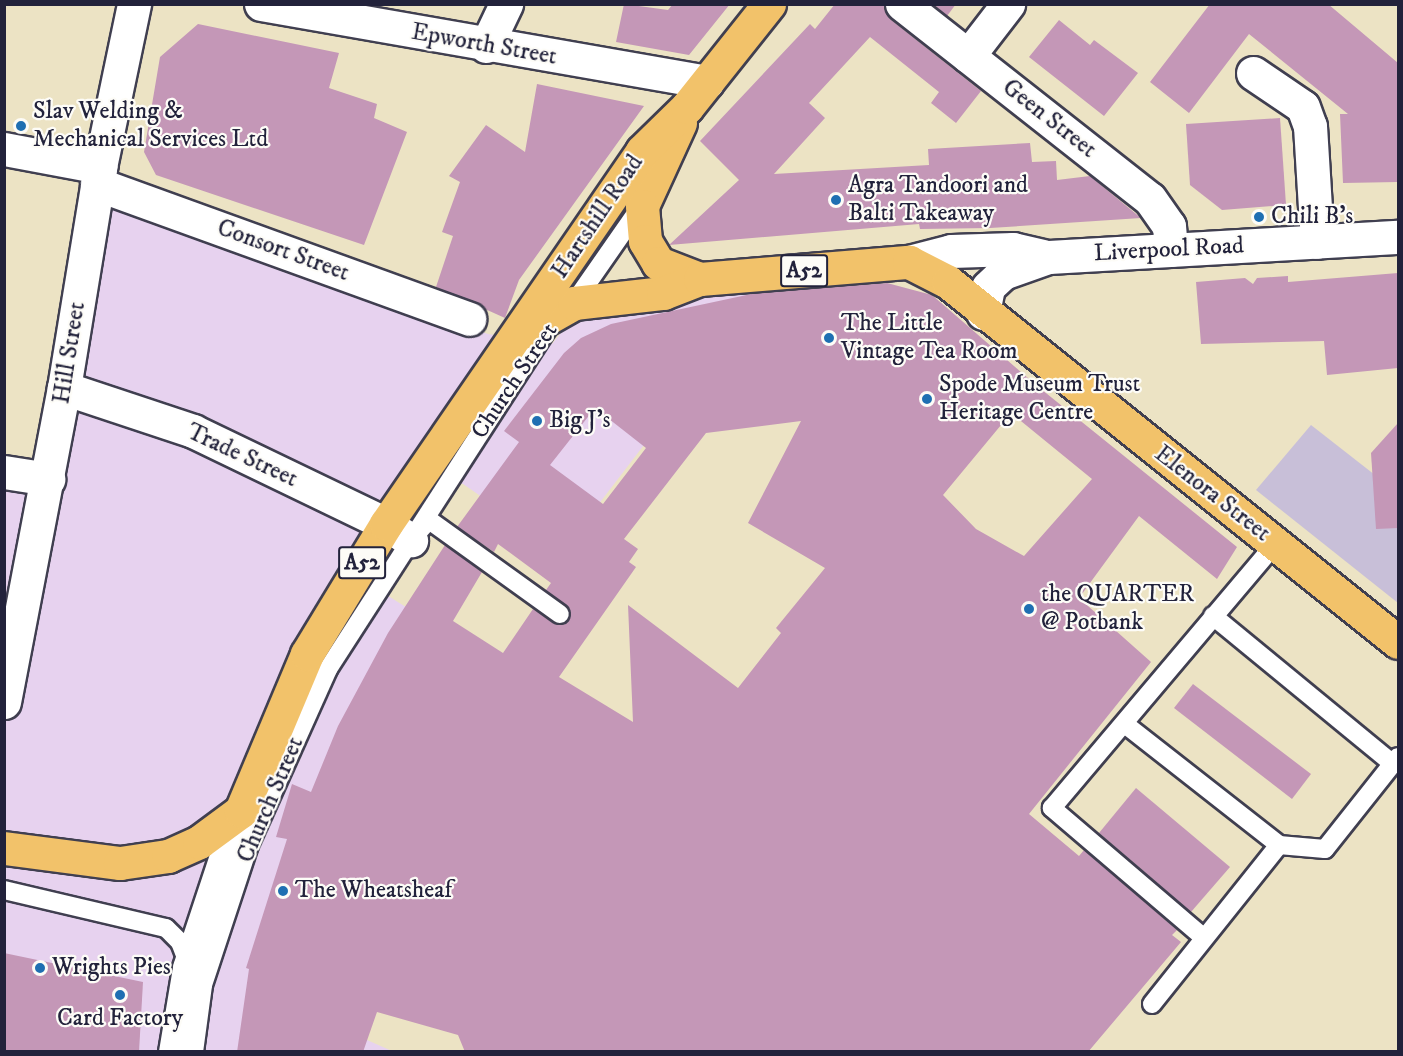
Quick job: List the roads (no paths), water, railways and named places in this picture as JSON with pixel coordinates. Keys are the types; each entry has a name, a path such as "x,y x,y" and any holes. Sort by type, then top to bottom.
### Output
{"main road":[{"name":"Hartshill Road","path":"518,335 642,151 697,95 769,4"},
{"name":"Hartshill Road","path":"642,206 697,95"},
{"name":"Liverpool Road","path":"642,206 645,241 658,263 699,279"},
{"name":"Liverpool Road","path":"574,303 663,293 699,279 909,262"},
{"name":"Elenora Street","path":"909,262 948,282 983,313 1398,642"},
{"name":"Church Street","path":"241,811 307,654 399,532 518,335 574,303"},
{"path":"4,848 120,863 168,856 199,842 241,811"}],"street":[{"name":"Hill Street","path":"4,702 48,478 98,176 134,4"},
{"name":"Epworth Street","path":"261,4 316,9 697,95"},
{"path":"486,46 506,4"},
{"name":"Geen Street","path":"902,4 1150,199 1169,226 1171,250"},
{"path":"969,56 1008,4"},
{"path":"1253,74 1303,107 1310,126 1317,242"},
{"name":"Consort Street","path":"4,149 98,176 469,319"},
{"name":"Liverpool Road","path":"909,262 951,252 1013,249 1048,257 1398,237"},
{"name":"Liverpool Road","path":"983,313 988,287 1003,273 1048,257"},
{"name":"Trade Street","path":"64,388 193,431 399,532"},
{"path":"4,472 48,478"},
{"name":"Church Street","path":"175,1052 189,968 241,811"}],"lane":[{"path":"574,303 642,206"},
{"name":"Church Street","path":"194,1052 203,985 249,845 328,669 399,532 552,322 574,303"},
{"path":"399,532 429,520 560,614"},
{"path":"1203,937 1052,808 1126,725 1213,616 1275,544"},
{"path":"1126,725 1279,844 1325,849 1396,760 1213,616"},
{"path":"1152,1004 1279,844"},
{"path":"4,890 166,928 180,942 189,968"}],"place":[{"name":"Slav Welding & Mechanical Services Ltd","path":"21,126"},
{"name":"Agra Tandoori and Balti Takeaway","path":"836,200"},
{"name":"Chili B's","path":"1259,217"},
{"name":"The Little Vintage Tea Room","path":"829,338"},
{"name":"Spode Museum Trust Heritage Centre","path":"927,399"},
{"name":"Big J's","path":"537,421"},
{"name":"the QUARTER @ Potbank","path":"1029,609"},
{"name":"The Wheatsheaf","path":"283,891"},
{"name":"Wrights Pies","path":"40,968"},
{"name":"Card Factory","path":"120,995"}]}
